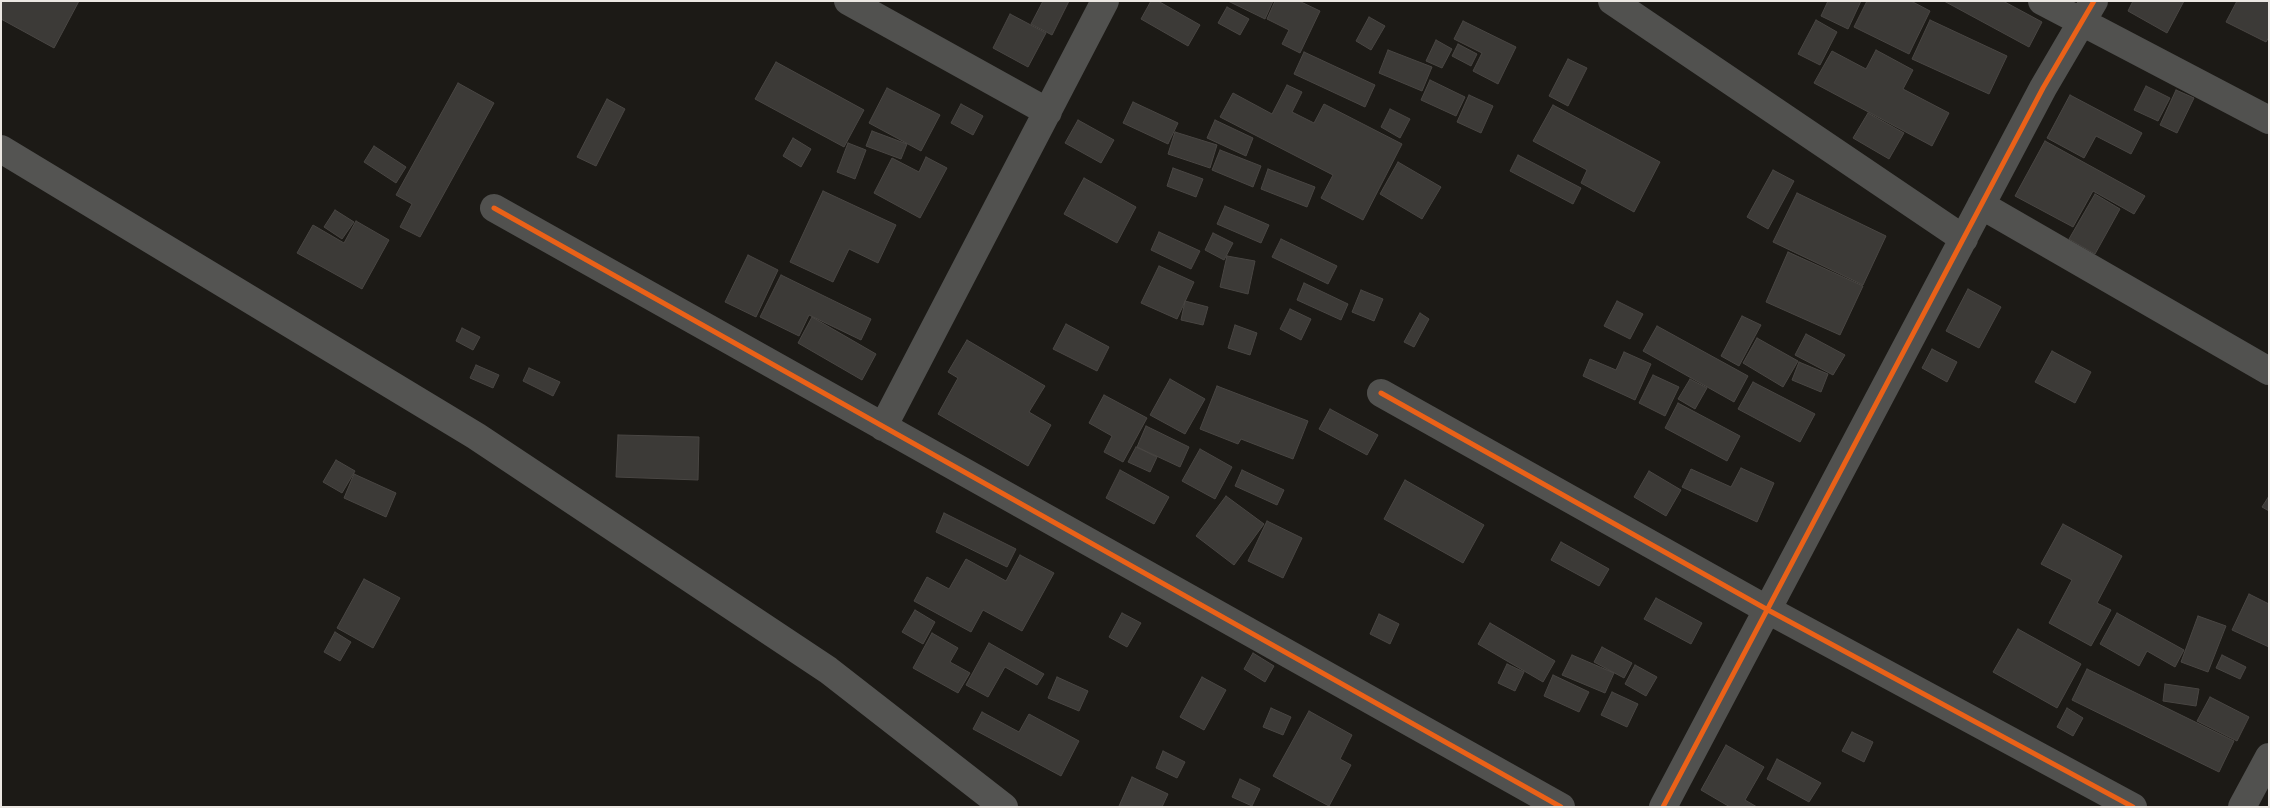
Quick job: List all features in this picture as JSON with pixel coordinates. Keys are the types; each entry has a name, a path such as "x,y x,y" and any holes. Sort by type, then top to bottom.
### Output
{"main road":[{"path":"1,149 476,436 828,670 1004,807"}],"street":[{"path":"848,1 1048,112"},
{"path":"883,427 1105,1"},
{"path":"1612,1 1964,239"},
{"path":"2042,1 2088,12 2269,120"},
{"path":"1663,807 2043,88 2088,12"},
{"path":"1981,205 2269,370"},
{"path":"494,208 1560,807"},
{"path":"1382,393 1768,610 2133,807"},
{"path":"2242,807 2269,757"}],"building":[{"path":"1,1 79,1 54,48 1,19"},
{"path":"1043,1 1069,1 1052,35 1031,24"},
{"path":"1151,1 1158,1 1200,25 1188,46 1141,19"},
{"path":"1228,1 1273,1 1265,19"},
{"path":"1275,1 1299,1 1320,11 1300,53 1282,44 1289,30 1267,19"},
{"path":"1828,1 1861,1 1848,29 1821,16"},
{"path":"1867,1 1911,1 1930,11 1909,54 1854,27"},
{"path":"1944,1 2003,1 2042,22 2029,47"},
{"path":"2133,1 2184,1 2167,33 2128,11"},
{"path":"2237,1 2269,1 2269,37 2266,42 2226,22"},
{"path":"1227,7 1249,19 1240,35 1218,23"},
{"path":"1010,14 1046,33 1028,67 993,48"},
{"path":"1369,17 1385,26 1371,50 1356,41"},
{"path":"1816,20 1837,32 1820,65 1798,54"},
{"path":"1930,20 2007,56 1989,94 1912,59"},
{"path":"1463,21 1516,47 1498,84 1473,71 1482,53 1454,39"},
{"path":"1436,40 1452,49 1442,68 1426,61"},
{"path":"1458,44 1477,54 1471,66 1452,56"},
{"path":"1388,50 1432,67 1422,91 1379,73"},
{"path":"1876,50 1913,70 1903,89 1949,113 1932,146 1814,83 1832,51 1866,69"},
{"path":"1304,52 1375,85 1365,107 1294,74"},
{"path":"1568,59 1587,68 1568,106 1549,96"},
{"path":"776,62 864,110 844,147 755,99"},
{"path":"1430,80 1465,97 1456,116 1421,100"},
{"path":"458,83 494,103 420,237 400,227 412,204 396,195"},
{"path":"1287,85 1302,92 1292,112 1314,123 1324,104 1402,144 1363,220 1321,198 1333,175 1220,117 1233,93 1272,114"},
{"path":"2146,86 2170,98 2158,121 2134,110"},
{"path":"887,88 940,115 921,151 869,123"},
{"path":"2176,90 2194,98 2177,133 2160,125"},
{"path":"1469,95 1493,106 1481,133 1457,122"},
{"path":"2070,95 2142,133 2131,154 2096,136 2084,158 2047,138"},
{"path":"607,99 625,109 596,166 577,157"},
{"path":"1133,102 1178,123 1168,144 1123,123"},
{"path":"961,104 983,116 973,135 951,123"},
{"path":"1553,105 1660,162 1634,212 1581,183 1587,170 1533,141"},
{"path":"1390,109 1410,119 1400,138 1381,127"},
{"path":"1868,113 1904,133 1889,159 1853,138"},
{"path":"1078,120 1114,140 1101,163 1065,143"},
{"path":"1215,120 1253,138 1246,156 1207,138"},
{"path":"872,131 907,144 901,159 866,146"},
{"path":"1175,132 1217,145 1210,168 1168,154"},
{"path":"793,138 811,149 801,167 783,156"},
{"path":"2045,141 2145,196 2134,214 2093,191 2073,227 2015,196"},
{"path":"848,143 866,150 855,179 837,172"},
{"path":"374,146 406,167 396,183 364,162"},
{"path":"1220,150 1261,166 1253,187 1212,170"},
{"path":"1518,155 1581,188 1573,204 1510,171"},
{"path":"926,157 947,168 920,218 874,193 892,158 919,172"},
{"path":"1398,162 1441,187 1422,219 1380,194"},
{"path":"1173,168 1203,179 1196,197 1167,186"},
{"path":"1268,169 1315,187 1307,207 1261,189"},
{"path":"1773,170 1794,181 1768,229 1747,217"},
{"path":"1084,178 1136,207 1117,243 1064,214"},
{"path":"823,191 896,225 878,263 849,249 833,282 790,262"},
{"path":"1797,193 1886,236 1863,285 1773,242"},
{"path":"2095,194 2120,209 2095,254 2069,239"},
{"path":"1225,206 1269,225 1261,243 1217,224"},
{"path":"335,210 354,222 342,239 324,227"},
{"path":"356,221 389,240 362,289 297,253 313,225 344,243"},
{"path":"1159,232 1200,251 1191,269 1151,250"},
{"path":"1213,233 1233,243 1224,260 1205,250"},
{"path":"1281,239 1337,266 1328,284 1272,257"},
{"path":"1788,252 1863,286 1840,335 1766,302"},
{"path":"748,255 778,270 756,317 725,302"},
{"path":"1227,256 1255,261 1248,294 1220,287"},
{"path":"1159,266 1194,282 1177,319 1141,303"},
{"path":"781,275 871,319 861,340 809,315 799,336 760,317"},
{"path":"1304,283 1348,304 1341,320 1297,300"},
{"path":"1968,289 2001,307 1979,348 1946,331"},
{"path":"1361,290 1383,299 1374,321 1352,312"},
{"path":"1185,301 1208,307 1203,325 1181,320"},
{"path":"1617,301 1643,314 1630,339 1604,326"},
{"path":"1290,309 1311,319 1301,340 1280,329"},
{"path":"1420,313 1429,319 1414,347 1404,342"},
{"path":"1742,316 1761,325 1739,366 1721,356"},
{"path":"812,317 876,354 862,380 798,343"},
{"path":"1066,324 1109,347 1097,371 1053,349"},
{"path":"1235,325 1257,333 1250,355 1228,348"},
{"path":"1657,326 1748,376 1734,402 1643,351"},
{"path":"462,328 480,337 473,350 456,341"},
{"path":"1806,334 1845,355 1833,375 1795,355"},
{"path":"1757,338 1798,361 1783,387 1743,363"},
{"path":"967,340 1045,386 1029,412 1051,425 1028,466 938,414 958,378 948,372"},
{"path":"1932,349 1957,362 1947,382 1922,368"},
{"path":"2052,351 2091,372 2075,403 2035,382"},
{"path":"1624,352 1651,364 1635,400 1583,376 1590,359 1616,370"},
{"path":"1799,362 1828,374 1821,392 1792,380"},
{"path":"476,365 499,375 493,388 470,378"},
{"path":"529,368 560,382 553,396 523,381"},
{"path":"1653,375 1679,387 1665,416 1639,403"},
{"path":"1170,379 1205,399 1185,434 1150,415"},
{"path":"1690,379 1707,388 1695,409 1678,399"},
{"path":"1753,382 1815,414 1800,442 1738,409"},
{"path":"1217,386 1308,421 1293,459 1241,439 1238,444 1200,429"},
{"path":"1104,395 1147,418 1123,462 1104,452 1112,436 1089,423"},
{"path":"1678,403 1740,436 1727,461 1665,428"},
{"path":"1330,409 1378,435 1367,455 1319,429"},
{"path":"1146,426 1189,447 1180,467 1137,447"},
{"path":"618,435 699,437 698,480 616,477"},
{"path":"1136,447 1157,457 1150,472 1128,462"},
{"path":"1200,449 1232,467 1215,499 1182,481"},
{"path":"336,460 355,471 342,493 323,482"},
{"path":"1741,468 1774,483 1757,522 1682,487 1691,469 1731,487"},
{"path":"1120,470 1169,497 1154,524 1106,498"},
{"path":"1242,470 1284,490 1277,505 1235,486"},
{"path":"1649,471 1681,490 1666,516 1634,497"},
{"path":"354,474 396,493 386,517 344,498"},
{"path":"1405,480 1484,525 1463,563 1384,519"},
{"path":"1226,496 1264,524 1234,565 1196,536"},
{"path":"2269,496 2269,511 2262,507"},
{"path":"944,513 1016,549 1007,567 936,532"},
{"path":"1267,521 1302,538 1283,578 1248,561"},
{"path":"2063,524 2122,556 2097,603 2111,610 2091,646 2049,623 2072,580 2041,564"},
{"path":"1561,542 1609,569 1599,586 1551,560"},
{"path":"1020,555 1054,573 1022,631 983,610 971,632 914,601 927,577 949,589 966,559 1006,581"},
{"path":"364,579 400,598 373,648 337,628"},
{"path":"2249,594 2269,604 2269,647 2232,630"},
{"path":"1656,598 1702,623 1691,644 1644,619"},
{"path":"915,610 935,622 923,644 902,632"},
{"path":"1122,613 1141,623 1127,647 1109,637"},
{"path":"2117,613 2184,650 2175,667 2147,651 2139,666 2100,644"},
{"path":"1379,614 1399,624 1390,644 1370,634"},
{"path":"2198,616 2226,626 2208,672 2181,662"},
{"path":"1490,623 1555,661 1543,682 1478,644"},
{"path":"2018,629 2081,664 2057,708 1993,672"},
{"path":"335,632 351,642 340,661 324,652"},
{"path":"932,633 958,648 950,662 970,673 958,693 913,668"},
{"path":"989,643 1044,674 1037,685 1005,667 988,697 966,685"},
{"path":"1602,647 1632,663 1624,678 1594,662"},
{"path":"1253,653 1274,666 1265,682 1244,669"},
{"path":"1572,655 1614,673 1605,693 1562,675"},
{"path":"2222,655 2246,667 2240,679 2216,668"},
{"path":"1507,664 1524,672 1515,691 1498,683"},
{"path":"1635,665 1657,677 1646,696 1625,684"},
{"path":"2087,669 2234,741 2219,772 2072,700"},
{"path":"1553,675 1589,692 1579,712 1544,696"},
{"path":"1057,677 1088,691 1079,711 1048,698"},
{"path":"1202,677 1226,690 1204,730 1180,717"},
{"path":"2165,684 2199,689 2196,706 2163,701"},
{"path":"1612,692 1638,704 1627,727 1601,715"},
{"path":"2210,697 2249,717 2237,741 2197,721"},
{"path":"1271,708 1291,717 1283,735 1263,727"},
{"path":"2067,708 2083,718 2073,736 2057,727"},
{"path":"1309,711 1352,735 1340,759 1351,765 1329,806 1273,776"},
{"path":"982,712 1019,732 1029,714 1079,741 1061,776 973,729"},
{"path":"1852,732 1873,742 1864,762 1842,751"},
{"path":"1726,745 1764,767 1745,800 1757,807 1730,807 1701,790"},
{"path":"1163,751 1185,762 1177,778 1156,768"},
{"path":"1777,759 1821,783 1809,802 1767,779"},
{"path":"1132,777 1168,794 1162,807 1119,806"},
{"path":"1240,779 1260,789 1252,806 1232,797"}],"cycle path":[{"path":"1663,807 2043,88 2094,1"},
{"path":"494,208 1561,807"},
{"path":"1381,393 1768,610 2133,807"}]}
